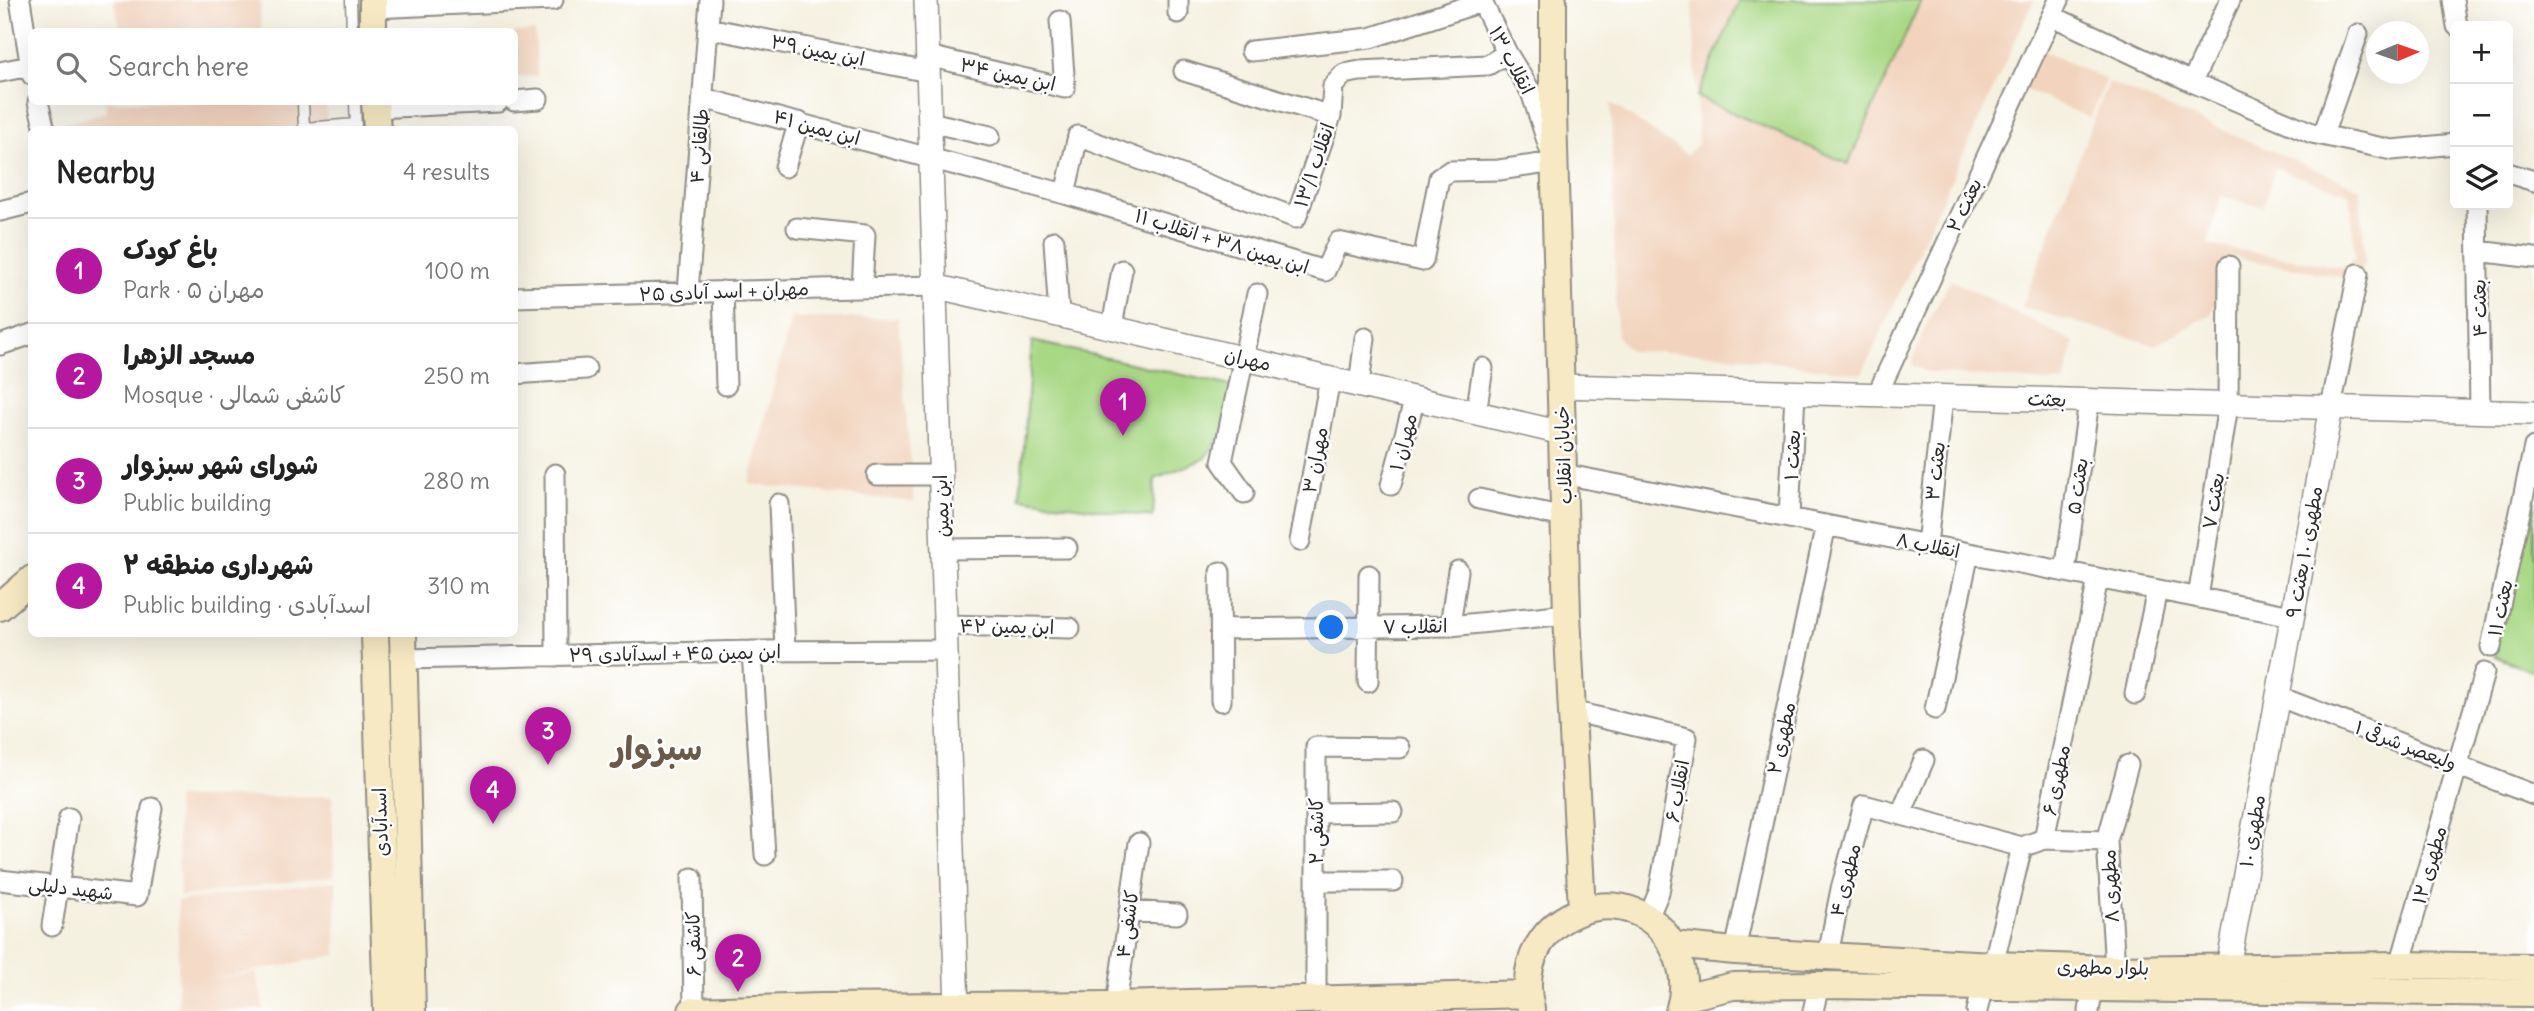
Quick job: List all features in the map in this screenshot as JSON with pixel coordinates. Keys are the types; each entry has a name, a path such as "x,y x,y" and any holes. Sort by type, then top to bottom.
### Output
{"main road":[{"name":"خیابان انقلاب","path":"1553,0 1554,162 1567,614 1582,910"},
{"path":"0,607 28,582"},
{"name":"اسدآبادی","path":"375,637 387,1011"},
{"name":"اسدآبادی","path":"404,646 412,1011"},
{"path":"693,1011 1530,1002 1528,972 1546,933 1562,919 1582,910 1604,906 1627,909 1648,918 1662,930 1673,945 1683,971 1681,1004"},
{"name":"بلوار مطهری","path":"1673,945 1828,955 1984,987 2091,999 2534,993"},
{"name":"بلوار مطهری","path":"1681,1004 1733,986 1984,987 2115,969 2400,965 2534,967"}],"street":[{"path":"20,0 28,57"},
{"path":"367,10 455,2 553,0"},
{"name":"طالقانی ۴","path":"688,292 710,0"},
{"name":"ابن یمین","path":"926,0 957,1009"},
{"path":"2192,82 2230,0"},
{"path":"2453,0 2456,21"},
{"path":"1251,51 1370,38 1481,1"},
{"name":"انقلاب ۱۳","path":"1481,1 1507,53 1531,92 1554,162"},
{"path":"2056,8 2192,82 2312,133 2392,150 2450,144"},
{"name":"بعثت ۲","path":"1877,395 2056,8"},
{"name":"ابن یمین ۳۴","path":"928,64 1065,88 1060,20"},
{"name":"ابن یمین ۳۹","path":"708,28 928,64"},
{"path":"2323,135 2358,34"},
{"name":"انقلاب ۱۳/۱","path":"1065,194 1078,136 1296,218 1331,116 1333,86 1344,74 1488,65 1507,53"},
{"path":"0,72 28,71"},
{"path":"1184,71 1331,116"},
{"name":"ابن یمین ۴۱","path":"703,98 931,157"},
{"path":"518,101 538,99"},
{"path":"39,105 44,126"},
{"path":"366,116 470,105"},
{"path":"785,167 799,122"},
{"path":"930,122 990,136"},
{"name":"ابن یمین ۳۸ + انقلاب ۱۱","path":"931,157 1325,271 1338,242 1423,261 1439,178 1450,171 1499,170 1554,162"},
{"path":"2513,175 2534,181"},
{"path":"0,211 28,204"},
{"name":"بعثت ۴","path":"2477,210 2480,411"},
{"path":"797,228 865,235 862,288"},
{"path":"1054,241 1059,315"},
{"path":"2478,251 2534,258"},
{"name":"بعثت ۷","path":"2199,598 2228,404 2229,266"},
{"path":"1112,327 1122,270"},
{"path":"2330,407 2358,274"},
{"name":"مهران + اسد آبادی ۲۵","path":"518,297 934,286"},
{"name":"مهران","path":"934,286 1562,433"},
{"path":"723,291 726,385"},
{"path":"1244,494 1222,462 1257,294"},
{"path":"0,345 28,335"},
{"path":"1359,385 1365,338"},
{"path":"1476,413 1483,368"},
{"path":"518,374 586,369"},
{"name":"مهران ۳","path":"1300,541 1330,379"},
{"name":"بعثت","path":"1561,386 2534,413"},
{"name":"بعثت ۱","path":"1789,518 1795,392"},
{"name":"بعثت ۳","path":"1927,545 1943,397"},
{"name":"مهران ۱","path":"1391,485 1415,398"},
{"name":"بعثت ۵","path":"2065,572 2089,401"},
{"name":"مطهری ۱۰ بعثت ۹","path":"2277,696 2330,407"},
{"name":"بعثت ۱۱","path":"2491,647 2534,447"},
{"path":"555,474 556,656"},
{"name":"انقلاب ۸","path":"1563,474 2292,616"},
{"path":"877,475 940,475"},
{"path":"1479,499 1564,517"},
{"path":"779,504 785,651"},
{"name":"مطهری ۲","path":"1735,951 1826,525"},
{"path":"943,549 1067,548"},
{"path":"1935,709 1969,553"},
{"path":"1450,626 1458,571"},
{"path":"1220,572 1221,701"},
{"path":"1368,682 1369,575"},
{"name":"مطهری ۶","path":"2022,847 2044,839 2098,579"},
{"path":"2135,694 2157,590"},
{"name":"انقلاب ۷","path":"1221,629 1450,626 1567,614"},
{"name":"ابن یمین ۴۲","path":"945,625 1070,628"},
{"name":"ابن یمین ۴۵ + اسدآبادی ۲۹","path":"404,646 556,656 946,650"},
{"path":"752,651 765,855"},
{"name":"مطهری ۱۲","path":"2400,965 2484,673"},
{"name":"ولیعصر شرقی ۱","path":"2277,696 2534,795"},
{"name":"مطهری ۱۰","path":"2228,967 2277,696"},
{"name":"انقلاب ۶","path":"1571,711 1687,738 1659,892 1648,918"},
{"name":"کاشفی ۲","path":"1298,1003 1316,881 1316,747 1400,748"},
{"path":"1924,760 1901,814 2022,847 1984,987"},
{"name":"مطهری ۸","path":"2115,969 2107,841 2128,765"},
{"name":"مطهری ۴","path":"1828,955 1841,889 1864,805 1901,814"},
{"name":"شهید دلیلی","path":"0,880 137,896 152,808"},
{"path":"1316,813 1392,812"},
{"path":"52,926 69,818"},
{"path":"2044,839 2107,841"},
{"name":"کاشفی ۴","path":"1116,1005 1139,843"},
{"name":"کاشفی ۶","path":"692,878 693,1011"},
{"path":"1316,881 1393,881"},
{"path":"1129,911 1177,914"},
{"path":"1813,1011 1819,985"}],"lane":[{"path":"355,28 367,10"},
{"path":"303,105 304,126"},
{"path":"318,126 366,116"}],"shaded area":[{"path":"114,0 260,0 261,28 120,28"},
{"path":"1693,0 1740,0 1697,97 1848,164 1921,0 2034,0 1862,374 1716,354 1630,351 1617,336 1611,103 1687,155 1698,144"},
{"path":"535,31 537,76 518,77 518,32"},
{"path":"2036,47 2106,80 2090,118 2019,87"},
{"path":"2108,82 2360,188 2365,262 2355,279 2232,257 2211,314 2155,345 2022,307","holes":["2275,168 2350,194 2355,257 2346,268 2208,245 2221,196 2263,207"]},
{"path":"106,105 326,105 326,126 56,126 106,112"},
{"path":"1951,280 2074,342 2064,383 1927,372 1911,365 1925,327"},
{"path":"791,318 898,318 914,502 749,484"},
{"path":"332,796 334,876 180,897 176,798"},
{"path":"336,881 336,955 208,980 256,973 264,1010 178,1011 178,901"}],"green space":[{"path":"1740,0 1921,0 1848,164 1697,97"},
{"path":"1032,341 1245,389 1238,412 1204,459 1155,479 1153,517 1020,498"},
{"path":"2534,481 2534,672 2494,656"}],"place":[{"name":"باغ کودک","path":"1123,436"},
{"name":"شورای شهر سبزوار","path":"548,765"},
{"name":"شهرداری منطقه ۲","path":"493,824"},
{"name":"مسجد الزهرا","path":"738,992"}],"district":[{"name":"سبزوار","path":"657,748"}]}
